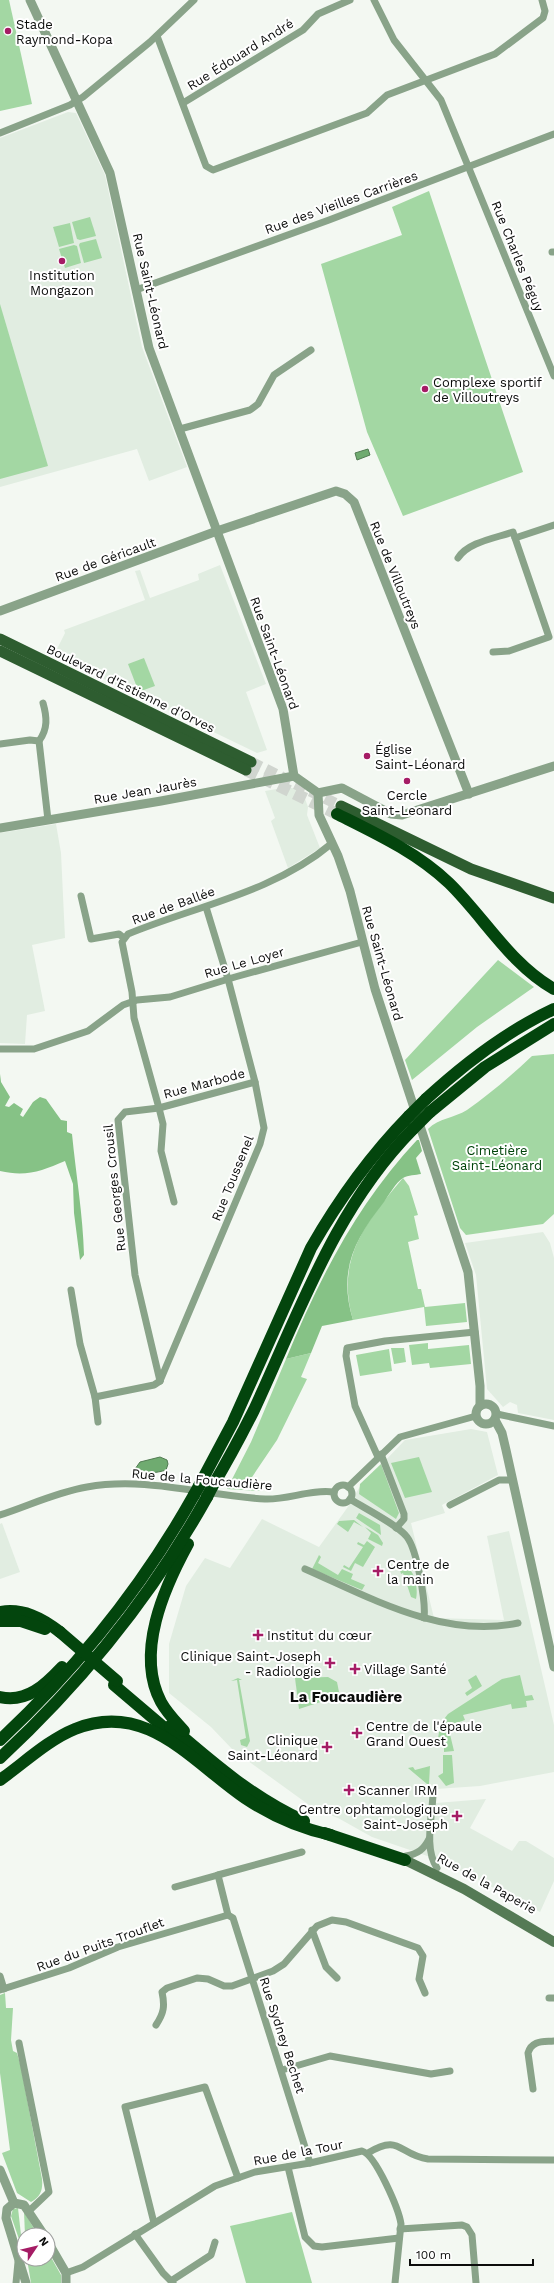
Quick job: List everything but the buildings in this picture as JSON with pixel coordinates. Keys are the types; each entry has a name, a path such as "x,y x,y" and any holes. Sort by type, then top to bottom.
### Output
{"highway":[{"path":"339,810 418,858 465,900 514,957 554,989"},
{"path":"0,1740 70,1669 122,1604 160,1552 197,1491 233,1422 311,1248 325,1224 366,1163 409,1116 455,1073 494,1044 554,1009"},
{"path":"0,1758 31,1728 98,1655 176,1550 214,1492 244,1443 272,1368 312,1278 340,1225 377,1170 430,1112 485,1067 515,1046 554,1024"},
{"path":"214,1492 164,1593 154,1629 152,1666 156,1690 164,1708 219,1768"},
{"path":"0,1697 24,1697 48,1680 160,1552"},
{"path":"0,1612 13,1610 45,1621 218,1773 277,1810 331,1835"},
{"path":"0,1621 21,1621 58,1634"},
{"path":"115,1683 219,1768 277,1810 406,1858"},
{"path":"0,1780 69,1731 97,1722 114,1721 131,1723 151,1730 173,1742 228,1786 277,1818 302,1829 331,1835 406,1858"}],"main road":[{"name":"Boulevard d'Estienne d'Orves","path":"2,642 248,766"},
{"path":"339,810 471,869 554,898"},
{"path":"406,1858 464,1889 554,1942"},
{"name":"Rue de la Paperie","path":"406,1858 437,1868 554,1936"}],"street":[{"name":"Rue Saint-Léonard","path":"30,0 110,173 149,348 282,709 294,776"},
{"path":"0,133 76,101 157,36 194,0"},
{"name":"Rue Édouard André","path":"183,103 302,30 318,14 350,0"},
{"name":"Rue Charles Péguy","path":"374,0 394,40 426,81 432,86 441,100 554,376"},
{"path":"157,36 206,166 210,170 216,170 367,113 387,95 499,52 543,18 545,11 542,0"},
{"name":"Rue des Vieilles Carrières","path":"136,290 554,134"},
{"path":"180,429 250,410 258,404 274,375 310,350"},
{"name":"Rue de Villoutreys","path":"217,531 336,491 345,494 354,502 468,794"},
{"path":"515,538 554,524"},
{"name":"Rue de Géricault","path":"1,611 217,531"},
{"path":"458,558 462,551 470,547 513,532 549,637 509,651 493,652"},
{"path":"44,703 47,717 44,734 39,741 48,820"},
{"path":"0,744 30,740 39,741"},
{"path":"294,776 318,793 342,788 399,816 554,766"},
{"name":"Rue Jean Jaurès","path":"0,828 168,800 294,776"},
{"name":"Rue Saint-Léonard","path":"318,793 319,815 350,891 379,1003 468,1272 480,1386 484,1405"},
{"name":"Rue de Ballée","path":"132,1002 122,948 124,938 134,932 206,907 270,881 331,844"},
{"path":"82,896 91,939 119,934 124,938"},
{"name":"Rue Toussenel","path":"160,1381 263,1136 263,1120 255,1082 228,979 206,907"},
{"name":"Rue Le Loyer","path":"132,1002 170,997 228,979 362,942"},
{"path":"0,1050 34,1050 88,1031 123,1005 132,1002 138,1037 163,1124 162,1151 174,1202"},
{"name":"Rue Marbode","path":"159,1108 255,1082"},
{"name":"Rue Georges Crousil","path":"159,1108 125,1112 118,1120 135,1275 160,1381"},
{"path":"71,1290 80,1344 95,1397 98,1422"},
{"path":"396,1528 404,1519 404,1514 355,1406 346,1356 347,1348 392,1341 475,1332"},
{"path":"95,1397 154,1385 160,1381"},
{"path":"554,1426 493,1420 481,1422 476,1416 477,1411 484,1405 495,1408 493,1420 502,1433 554,1667"},
{"name":"Rue de la Foucaudière","path":"0,1515 66,1493 93,1486 143,1484 265,1499 318,1491 334,1492 341,1485 348,1487 379,1456 403,1435 476,1416"},
{"path":"450,1505 499,1480 512,1480"},
{"path":"334,1492 335,1498 339,1502 345,1503 350,1499 352,1493 348,1487"},
{"path":"350,1499 396,1528 408,1538 424,1598 424,1618"},
{"path":"305,1569 437,1622 487,1627 518,1623"},
{"path":"434,1795 430,1852 437,1868"},
{"path":"406,1858 426,1847 431,1835"},
{"path":"175,1887 302,1852"},
{"name":"Rue Sydney Bechet","path":"218,1875 230,1916 233,1918 282,2070 310,2163"},
{"name":"Rue du Puits Trouflet","path":"2,1990 69,1968 118,1947 230,1916"},
{"path":"156,2025 164,2013 165,2003 162,1992 167,1988 197,1978 208,1979 224,1986 232,1986 278,1968 312,1930 328,1921 342,1921 416,1946 423,1956 419,1979 425,1993"},
{"path":"312,1930 326,1967 338,1978"},
{"path":"0,1976 2,1990"},
{"path":"533,2088 528,2053 530,2048 535,2042 554,2041"},
{"path":"19,2043 49,2192 29,2211"},
{"path":"282,2070 330,2056 431,2074 450,2070"},
{"path":"154,2223 125,2107 205,2087 238,2178"},
{"name":"Rue de la Tour","path":"66,2278 208,2190 255,2172 310,2163 360,2151 368,2153 379,2147 390,2144 400,2147 418,2158 428,2159 554,2160"},
{"path":"368,2153 396,2205 400,2229 396,2283"},
{"path":"288,2167 306,2237 314,2246 322,2247 399,2238"},
{"path":"0,2170 14,2203"},
{"path":"16,2251 3,2211 14,2203 22,2203 39,2227"},
{"path":"400,2229 462,2225 467,2227 472,2236 476,2283"},
{"path":"135,2234 172,2282 211,2255 215,2242"},
{"path":"56,2258 66,2278"},
{"path":"16,2283 17,2267"},
{"path":"21,2267 26,2283"}],"shaded area":[{"name":"Institution Mongazon","path":"68,112 76,113 105,175 142,347 187,467 149,481 137,449 0,487 0,138"},
{"path":"368,449 370,455 357,460 355,453"},
{"path":"220,565 266,684 246,692 267,750 257,753 54,655 65,633 64,630 145,600 135,571 140,570 150,598 199,580 198,574"},
{"path":"288,787 296,789 304,796 308,807 307,815 320,848 288,868 271,821 275,818 265,791"},
{"path":"56,824 61,853 65,938 32,945 45,1011 27,1015 25,1044 0,1043 0,833"},
{"path":"0,1074 1,1082 10,1097 5,1106 9,1107 14,1103 23,1109 20,1115 23,1117 33,1102 40,1097 46,1099 61,1120 67,1121 67,1132 72,1134 82,1225 84,1255 80,1260 74,1213 73,1184 65,1161 49,1168 34,1172 9,1173 0,1171"},
{"path":"417,1140 419,1140 422,1151 416,1158 421,1174 405,1177 398,1182 364,1230 352,1257 348,1271 347,1286 353,1320 322,1326 311,1353 286,1359 312,1300 341,1244 376,1190"},
{"path":"543,1232 550,1243 554,1258 554,1420 518,1413 517,1405 510,1402 503,1407 487,1389 476,1275 465,1243"},
{"name":"Village Santé","path":"471,1429 487,1432 498,1475 442,1505 445,1513 411,1523 434,1618 504,1620 487,1536 509,1531 554,1725 554,1772 480,1786 436,1789 436,1803 486,1799 470,1828 512,1851 519,1841 526,1841 554,1858 554,1881 540,1912 442,1861 372,1837 338,1818 316,1810 233,1750 211,1727 169,1693 169,1644 186,1586 205,1558 230,1568 262,1519 319,1547 350,1504 359,1488 405,1440"},
{"path":"160,1457 167,1460 168,1464 166,1470 146,1473 135,1469 140,1462"},
{"path":"2,1523 20,1572 0,1579 0,1524"}],"green space":[{"name":"Stade Raymond-Kopa","path":"0,0 9,0 32,104 0,111"},
{"name":"Complexe sportif de Villoutreys","path":"429,191 523,472 403,516 367,432 321,264 402,235 392,207"},
{"path":"90,217 96,236 80,240 77,239 72,222"},
{"path":"70,223 74,243 59,247 53,227"},
{"path":"96,239 102,258 84,263 79,245 80,243"},
{"path":"74,245 77,246 81,263 65,268 59,249"},
{"path":"0,304 48,466 0,479"},
{"path":"144,658 155,686 141,691 138,690 128,664"},
{"path":"498,960 534,987 477,1027 412,1080 405,1060"},
{"name":"Cimetière Saint-Léonard","path":"554,1054 554,1214 543,1224 466,1235 460,1228 428,1129 432,1125 442,1120 467,1110 501,1084 532,1056"},
{"path":"403,1178 409,1186 418,1215 414,1216 419,1239 408,1242 418,1289 421,1289 425,1307 465,1303 467,1322 426,1326 424,1307 353,1320 348,1298 348,1278 351,1260 357,1243 366,1226 389,1194"},
{"path":"428,1343 428,1349 469,1345 471,1364 430,1368 429,1363 412,1365 409,1345"},
{"path":"391,1348 404,1348 406,1362 394,1364"},
{"path":"389,1349 392,1371 360,1376 356,1355"},
{"path":"311,1353 301,1377 307,1379 277,1440 248,1483 261,1491 227,1489 251,1442 286,1359"},
{"path":"419,1457 432,1492 405,1498 391,1463"},
{"path":"381,1464 399,1513 396,1519 359,1494 360,1484"},
{"path":"359,1513 380,1525 381,1535 356,1518"},
{"path":"354,1520 363,1527 354,1522 348,1532 337,1524 339,1521"},
{"path":"365,1527 378,1535 383,1543 382,1546 368,1539 371,1533"},
{"path":"367,1541 375,1547 363,1567 355,1563 351,1571 343,1567 344,1565 349,1568 363,1547 357,1544 358,1542 364,1545"},
{"path":"319,1555 321,1557 318,1563 338,1575 342,1569 353,1574 351,1579 365,1585 362,1590 312,1569"},
{"path":"403,1566 410,1569 413,1574 417,1589 416,1599 411,1597 403,1573 401,1574 400,1570"},
{"path":"476,1675 482,1686 467,1696 465,1693 472,1688 468,1680"},
{"path":"520,1675 525,1696 532,1695 534,1700 526,1701 527,1707 512,1709 511,1704 463,1715 465,1720 448,1726 454,1751 444,1752 444,1737 438,1740 441,1726 448,1714 502,1679"},
{"path":"328,1677 337,1682 339,1692 333,1698 299,1709 295,1678"},
{"path":"238,1678 242,1680 239,1680 250,1741 247,1747 241,1745 240,1740 246,1738 237,1680 231,1681"},
{"path":"443,1755 452,1755 454,1783 446,1786 438,1776 443,1773"},
{"path":"430,1766 429,1784 427,1784 408,1768 413,1767 415,1770"},
{"path":"5,1993 6,2008 13,2008 11,2040 13,2051 17,2053 21,2067 42,2179 41,2192 37,2198 31,2202 17,2193 2,2153 10,2150 0,2073 0,1995"},
{"path":"18,2208 20,2227 16,2227 16,2230 11,2216 13,2209"},
{"path":"24,2212 33,2227 25,2227"},
{"path":"292,2212 312,2283 246,2283 230,2226"},
{"path":"56,2266 61,2275 61,2283 31,2283 28,2267"}],"tunnel":[{"path":"251,762 341,806"},
{"path":"246,770 337,814"}],"place":[{"name":"Stade Raymond-Kopa","path":"8,31"},
{"name":"Institution Mongazon","path":"62,261"},
{"name":"Complexe sportif de Villoutreys","path":"425,389"},
{"name":"Église Saint-Léonard","path":"367,756"},
{"name":"Cercle Saint-Leonard","path":"407,781"},
{"name":"Centre de la main","path":"378,1571"},
{"name":"Institut du cœur","path":"258,1635"},
{"name":"Clinique Saint-Joseph - Radiologie","path":"330,1663"},
{"name":"Village Santé","path":"355,1669"},
{"name":"Centre de l'épaule Grand Ouest","path":"357,1733"},
{"name":"Clinique Saint-Léonard","path":"327,1747"},
{"name":"Scanner IRM","path":"349,1790"},
{"name":"Centre ophtamologique Saint-Joseph","path":"457,1816"}],"district":[{"name":"La Foucaudière","path":"346,1697"}]}
